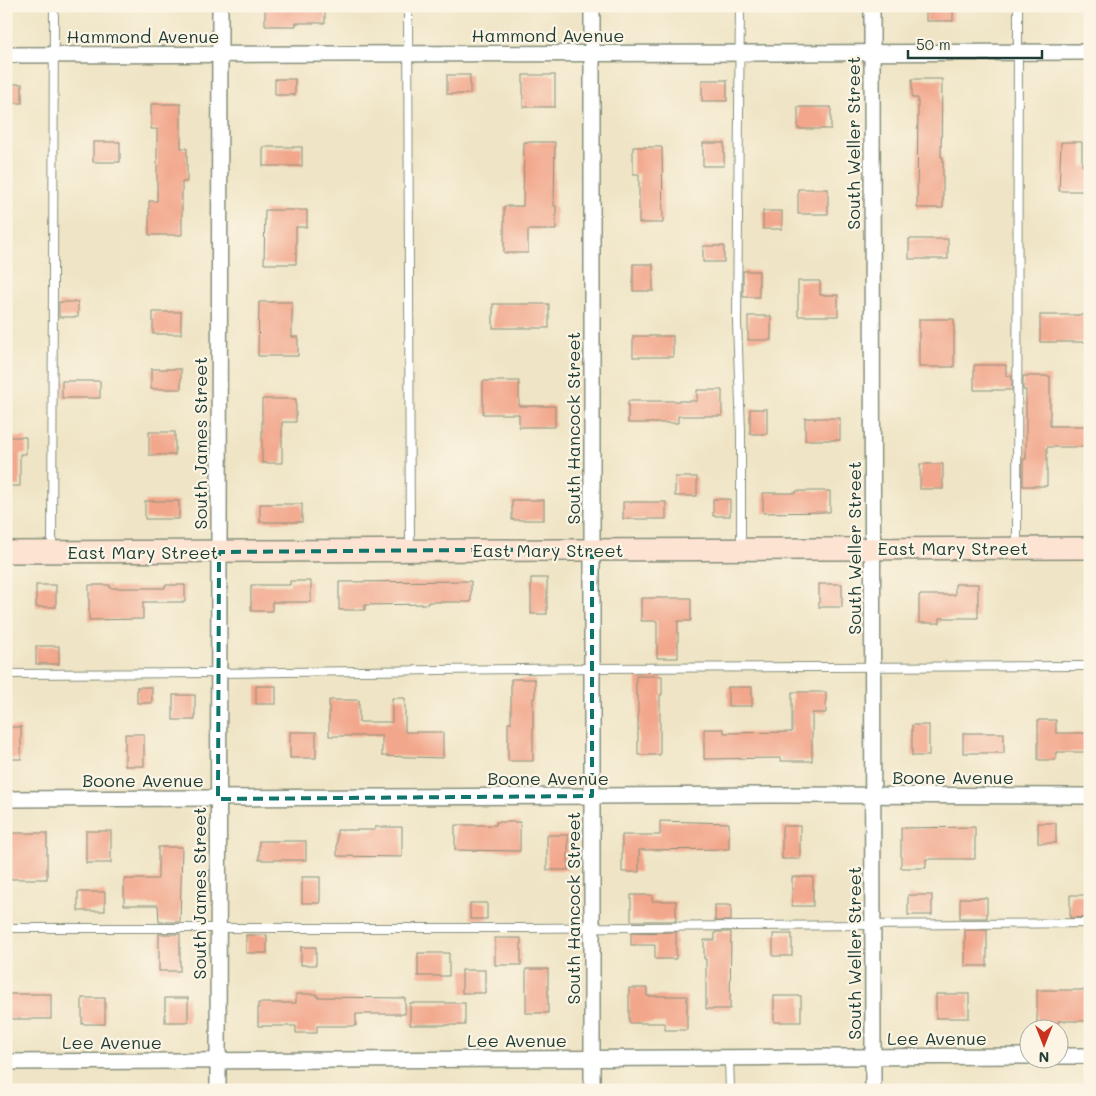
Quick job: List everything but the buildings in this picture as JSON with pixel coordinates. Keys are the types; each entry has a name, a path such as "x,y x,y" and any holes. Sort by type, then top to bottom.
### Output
{"main road":[{"name":"East Mary Street","path":"6,552 1090,548"}],"street":[{"name":"South James Street","path":"218,1090 220,6"},
{"name":"South Hancock Street","path":"592,6 592,1090"},
{"name":"South Weller Street","path":"872,6 873,1090"},
{"name":"Hammond Avenue","path":"6,55 1090,52"},
{"name":"Boone Avenue","path":"6,799 1090,796"},
{"name":"Lee Avenue","path":"6,1062 1018,1056"},
{"path":"1068,1056 1090,1056"}],"lane":[{"path":"52,552 54,6"},
{"path":"408,6 410,550"},
{"path":"740,6 737,323 741,431 741,549"},
{"path":"1017,548 1018,6"},
{"path":"6,674 592,668 1090,666"},
{"path":"6,928 592,927 1090,923"},
{"path":"729,1058 730,1090"}],"highlighted area":[{"path":"592,549 592,796 218,799 219,552"}]}
